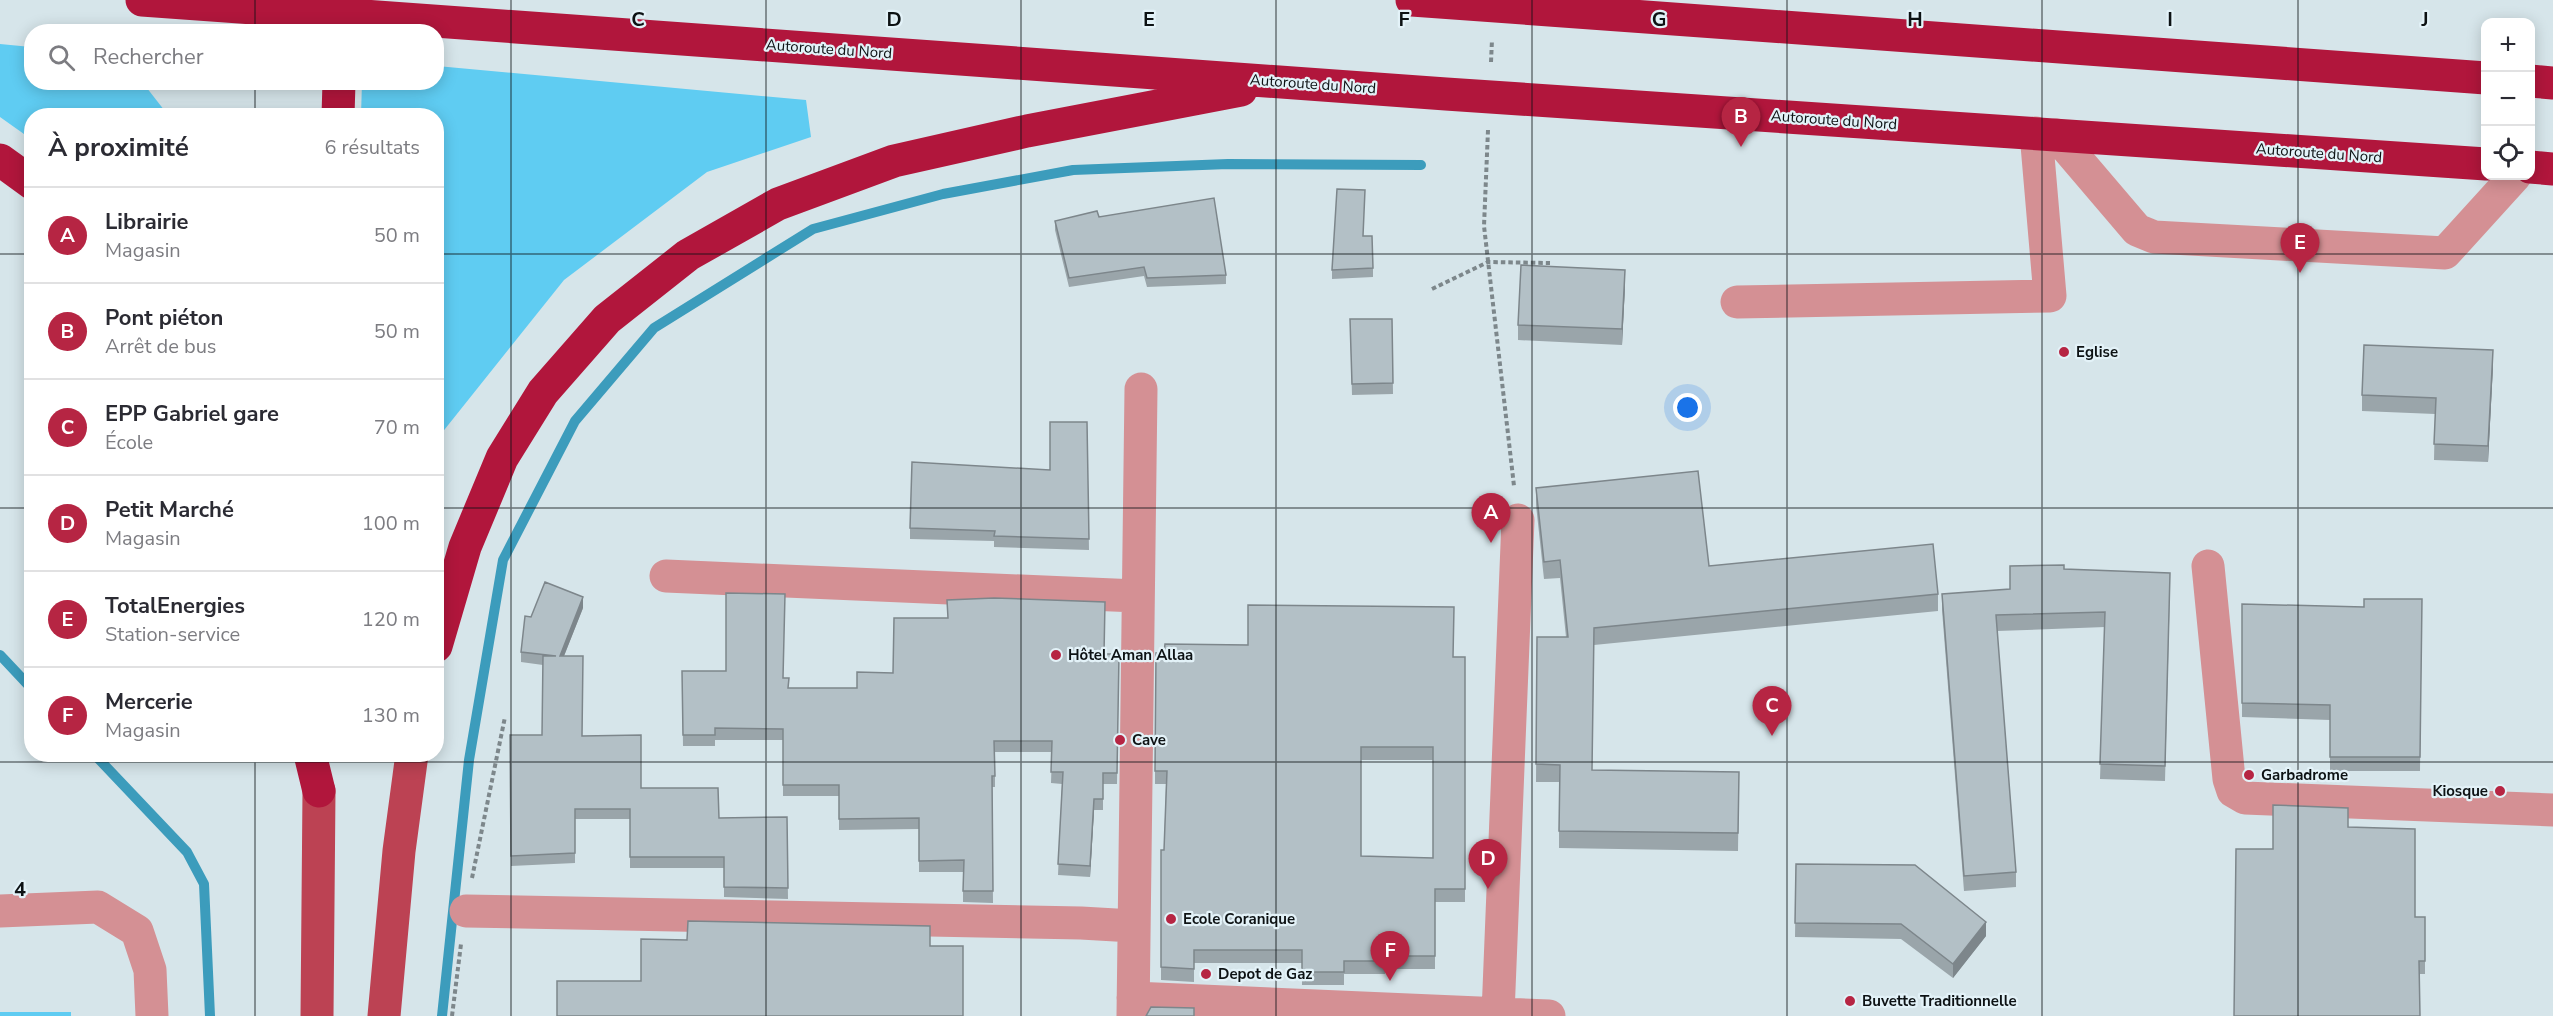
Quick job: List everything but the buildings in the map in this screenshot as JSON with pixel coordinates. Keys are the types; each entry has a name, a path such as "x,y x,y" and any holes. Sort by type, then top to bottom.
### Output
{"highway":[{"name":"Autoroute du Nord","path":"142,0 1284,82 2481,164"},
{"path":"339,0 339,24"},
{"path":"1412,0 2481,78"},
{"path":"2535,81 2553,83"},
{"path":"444,619 465,547 502,458 543,392 607,319 688,255 778,204 894,161 1027,131 1284,82"},
{"path":"338,108 339,90"},
{"path":"0,160 24,177"},
{"path":"2535,167 2553,169"},
{"path":"312,762 319,791"},
{"path":"319,791 321,762"}],"main road":[{"path":"384,1016 399,851 411,762"},
{"path":"317,1016 319,791"}],"street":[{"path":"2046,134 2137,230 2154,237 2445,253 2511,180"},
{"path":"1737,302 2050,296 2046,134"},
{"path":"1141,389 1133,1007 1549,1016"},
{"path":"1498,1014 1518,520"},
{"path":"2208,566 2229,779 2233,791 2245,798 2553,810"},
{"path":"666,576 1137,596"},
{"path":"0,911 98,907 137,931 150,970 152,1016"},
{"path":"466,911 1057,922 1133,926"}],"path":[{"path":"1484,226 1518,520"},
{"path":"1432,289 1488,262 1550,263"},
{"path":"452,1016 466,911 505,717"}],"shaded area":[{"path":"0,44 24,46 24,90 148,90 163,108 24,108 24,134 0,117"},
{"path":"444,67 806,100 811,137 707,172 564,280 444,430 444,108 361,108 362,90 444,90"},
{"path":"0,1012 71,1012 71,1016 0,1016"}],"waterway":[{"path":"442,1016 469,760 503,560 575,421 654,328 813,229 943,194 1073,170 1228,164 1421,165"},
{"path":"0,655 24,680"},
{"path":"102,762 187,852 204,884 210,1016"}],"place":[{"name":"Pont piéton","path":"1741,147"},
{"name":"TotalEnergies","path":"2300,273"},
{"name":"Eglise","path":"2064,352"},
{"name":"Librairie","path":"1491,543"},
{"name":"Hôtel Aman Allaa","path":"1056,655"},
{"name":"EPP Gabriel gare","path":"1772,736"},
{"name":"Cave","path":"1120,740"},
{"name":"Garbadrome","path":"2249,775"},
{"name":"Kiosque","path":"2500,791"},
{"name":"Petit Marché","path":"1488,889"},
{"name":"Ecole Coranique","path":"1171,919"},
{"name":"Depot de Gaz","path":"1206,974"},
{"name":"Mercerie","path":"1390,981"},
{"name":"Buvette Traditionnelle","path":"1850,1001"}]}
